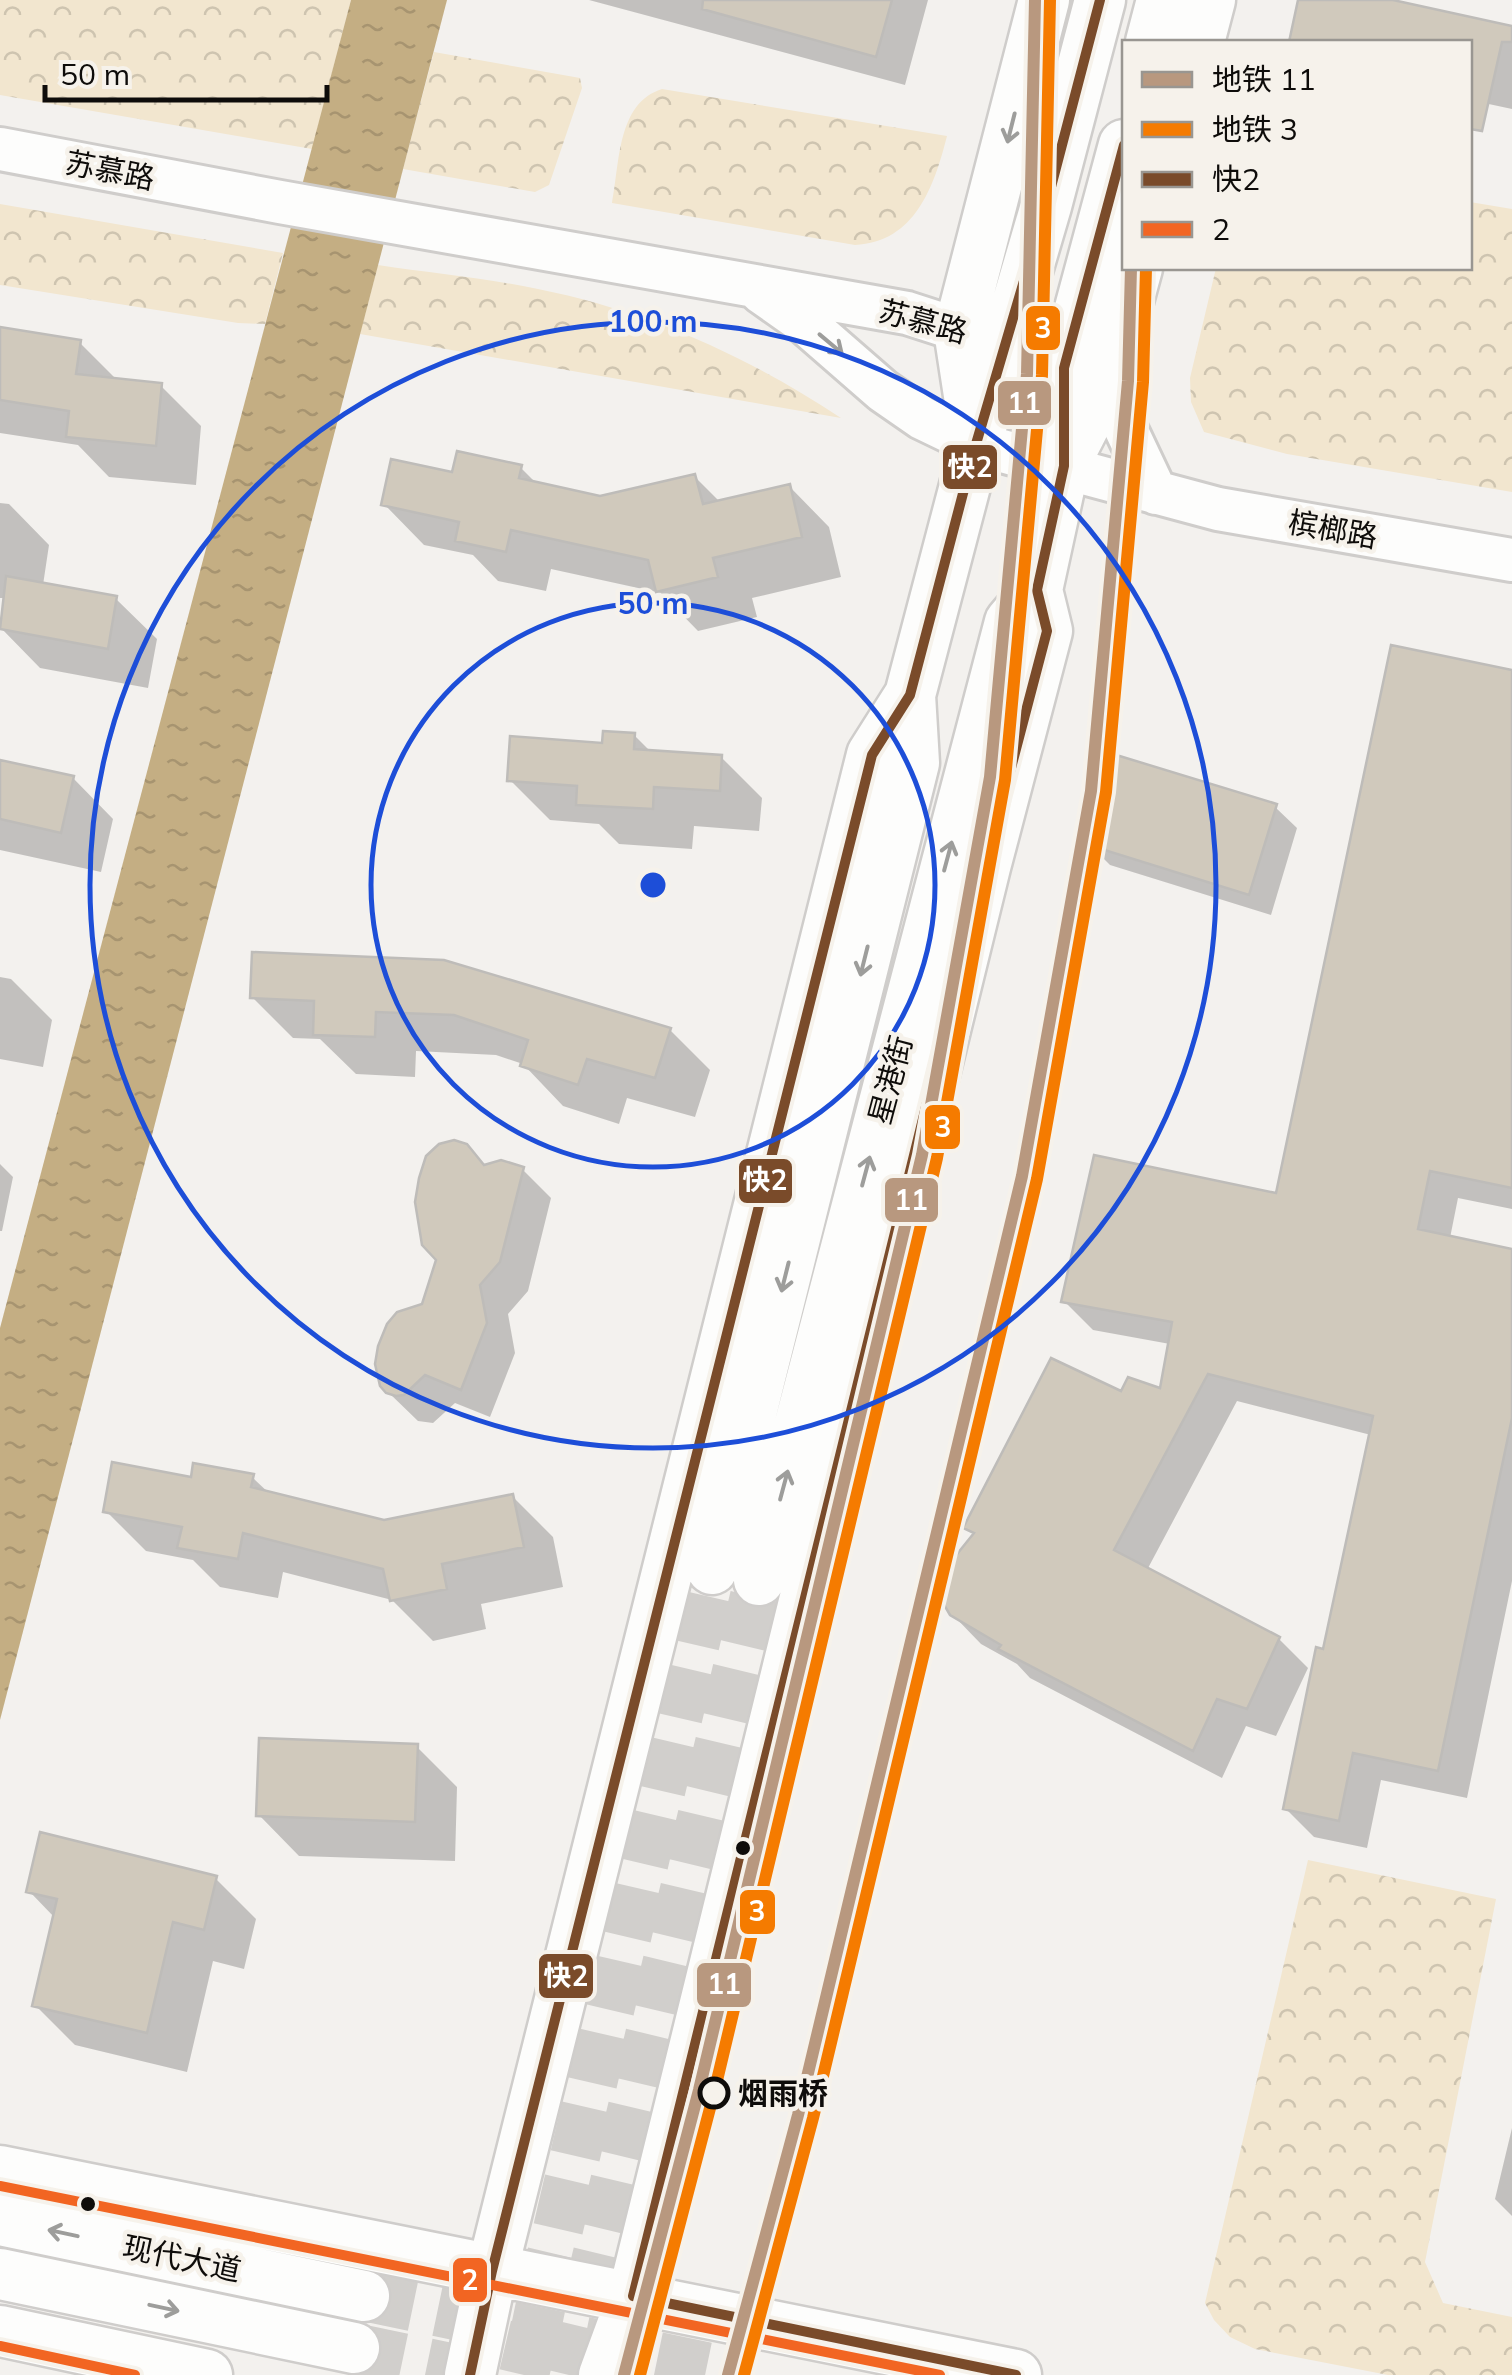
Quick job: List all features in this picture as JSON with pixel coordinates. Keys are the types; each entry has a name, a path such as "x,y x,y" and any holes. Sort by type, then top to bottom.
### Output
{"main road":[{"path":"976,444 959,330 1044,0"},
{"name":"星港街","path":"470,2375 492,2271 872,754 910,695 1100,0"},
{"path":"1152,40 1162,0"},
{"path":"1200,40 1210,0"},
{"name":"苏慕路","path":"0,149 907,313 1006,345 1084,377"},
{"path":"1122,156 1084,377 1156,494"},
{"path":"1084,377 1137,270"},
{"name":"苏慕路","path":"752,286 806,323 883,390 922,418 976,444 1156,494"},
{"name":"星港街","path":"604,2375 633,2296 1047,631 1037,590 1084,377"},
{"name":"槟榔路","path":"1156,494 1218,509 1512,560"},
{"name":"星港街","path":"910,695 914,763 736,1574 1010,622 1037,590"},
{"name":"现代大道","path":"0,2171 1016,2375"},
{"name":"现代大道","path":"0,2220 364,2296"},
{"name":"现代大道","path":"0,2274 354,2348"},
{"path":"0,2331 207,2375"}],"green space":[{"path":"0,0 351,0 312,149 0,95"},
{"path":"434,52 580,78 582,88 549,185 535,192 403,169"},
{"path":"662,89 947,136 936,174 919,208 907,223 876,242 855,245 612,203 619,153 629,121 647,96"},
{"path":"1472,202 1512,209 1512,492 1287,454 1204,432 1191,402 1190,378 1216,270 1472,270"},
{"path":"0,204 283,253 265,324 0,285"},
{"path":"378,265 518,285 619,310 734,356 841,418 360,334"},
{"path":"1308,1860 1496,1899 1425,2262 1443,2303 1512,2317 1512,2375 1388,2375 1255,2349 1230,2337 1205,2303"}],"water":[{"path":"351,0 447,0 0,1720 0,1328"}],"building":[{"path":"703,0 892,0 876,57 702,9"},
{"path":"1298,0 1393,0 1512,26 1512,42 1502,42 1482,131 1472,129 1472,40 1289,40"},
{"path":"0,327 81,340 76,374 162,383 156,446 66,437 69,411 0,400"},
{"path":"457,451 522,465 519,478 600,496 695,474 703,504 790,484 802,537 713,558 718,577 656,592 648,560 511,530 506,552 455,541 459,522 381,505 391,459 452,472"},
{"path":"6,576 117,596 108,649 0,629"},
{"path":"1391,645 1512,670 1512,1188 1430,1171 1418,1229 1512,1249 1512,1418 1438,1771 1353,1753 1339,1821 1283,1809 1316,1647 1323,1649 1373,1416 1208,1374 1114,1550 1280,1637 1247,1709 1217,1699 1193,1751 998,1649 1001,1645 950,1615 939,1596 941,1574 974,1533 963,1528 1051,1358 1121,1391 1128,1377 1160,1388 1172,1322 1061,1302 1094,1155 1276,1193"},
{"path":"603,731 635,733 634,749 722,755 720,791 654,787 653,809 576,805 577,786 507,781 510,736 602,743"},
{"path":"1113,754 1277,804 1249,895 1085,844"},
{"path":"0,760 74,776 61,833 0,819"},
{"path":"252,952 444,960 671,1028 655,1078 587,1059 578,1085 520,1066 528,1040 454,1015 376,1012 375,1037 313,1035 314,1001 250,998"},
{"path":"454,1140 467,1144 484,1165 501,1160 524,1167 500,1262 480,1285 487,1323 461,1390 425,1375 404,1395 396,1396 380,1386 375,1364 378,1346 397,1312 422,1304 436,1260 422,1245 415,1202 419,1178 426,1156 439,1144"},
{"path":"112,1462 191,1477 193,1463 254,1474 251,1487 384,1520 513,1494 524,1547 442,1564 447,1589 390,1601 383,1569 243,1533 238,1559 177,1548 182,1527 103,1512"},
{"path":"259,1738 418,1744 415,1822 256,1816"},
{"path":"40,1832 217,1876 204,1930 173,1922 147,2033 32,2006 57,1899 26,1892"}],"tunnel":[{"path":"524,2375 712,1569"},
{"path":"569,2375 759,1580"},
{"path":"364,2296 744,2375"},
{"path":"354,2348 484,2375"}],"metro line":[{"name":"11","path":"624,2375 699,2090 922,1155 990,777 1027,374 1035,0"},
{"name":"3","path":"640,2375 714,2093 937,1158 1005,780 1042,375 1050,0"},
{"name":"11","path":"728,2375 798,2115 1022,1176 1091,791 1128,381 1131,270"},
{"name":"3","path":"744,2375 813,2118 1037,1179 1106,792 1143,382 1146,270"}],"transit line":[{"name":"快2","path":"470,2375 492,2271 872,755 910,695 1100,0"},
{"name":"快2","path":"1016,2375 633,2296 985,867 1047,631 1037,590 1064,466 1064,368 1122,152"},
{"name":"2","path":"0,2186 940,2375"},
{"name":"2","path":"0,2346 135,2375"}],"place":[{"name":"烟雨桥","path":"714,2093"}]}
